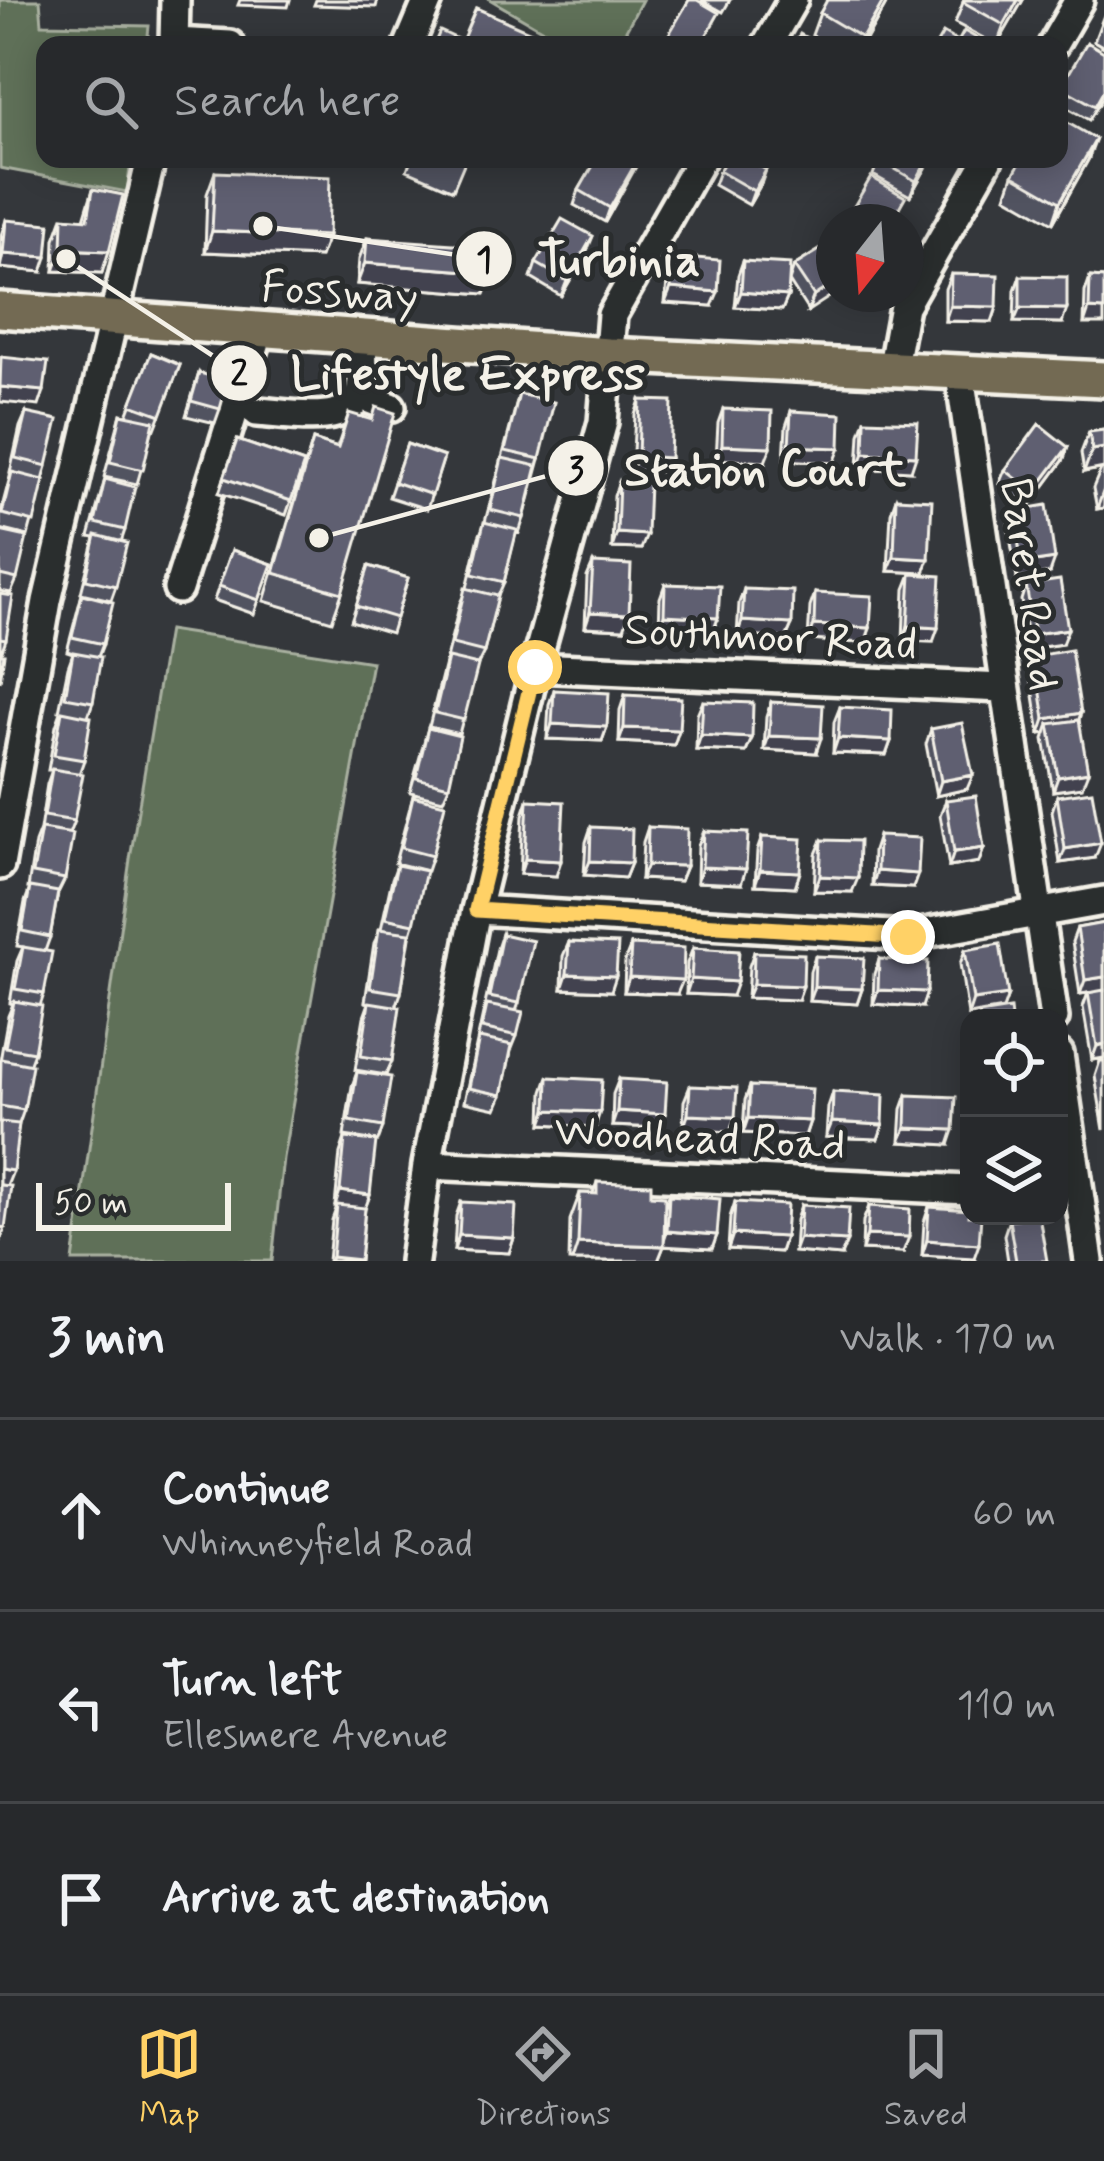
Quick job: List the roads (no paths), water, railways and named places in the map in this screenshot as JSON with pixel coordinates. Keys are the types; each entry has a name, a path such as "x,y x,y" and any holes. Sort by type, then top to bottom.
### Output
{"main road":[{"name":"Fossway","path":"0,310 608,355 1104,379"}],"street":[{"path":"174,36 175,0"},
{"path":"413,36 428,0"},
{"path":"772,36 793,0"},
{"path":"1058,36 1079,0"},
{"path":"0,865 47,601 149,168"},
{"path":"414,1261 427,1166 476,910 535,667 603,422 612,315 696,168"},
{"path":"892,370 904,306 983,168"},
{"path":"178,589 260,329"},
{"path":"257,412 339,413 359,395 362,336"},
{"name":"Baret Road","path":"960,375 1053,1009"},
{"path":"359,395 391,407"},
{"name":"Southmoor Road","path":"535,667 1003,688"},
{"path":"476,910 908,937 1104,901"},
{"path":"1064,1117 1069,1194 1089,1261"},
{"name":"Woodhead Road","path":"427,1166 960,1190"}],"place":[{"name":"Turbinia","path":"263,226"},
{"name":"Lifestyle Express","path":"66,259"},
{"name":"Station Court","path":"319,538"}]}
